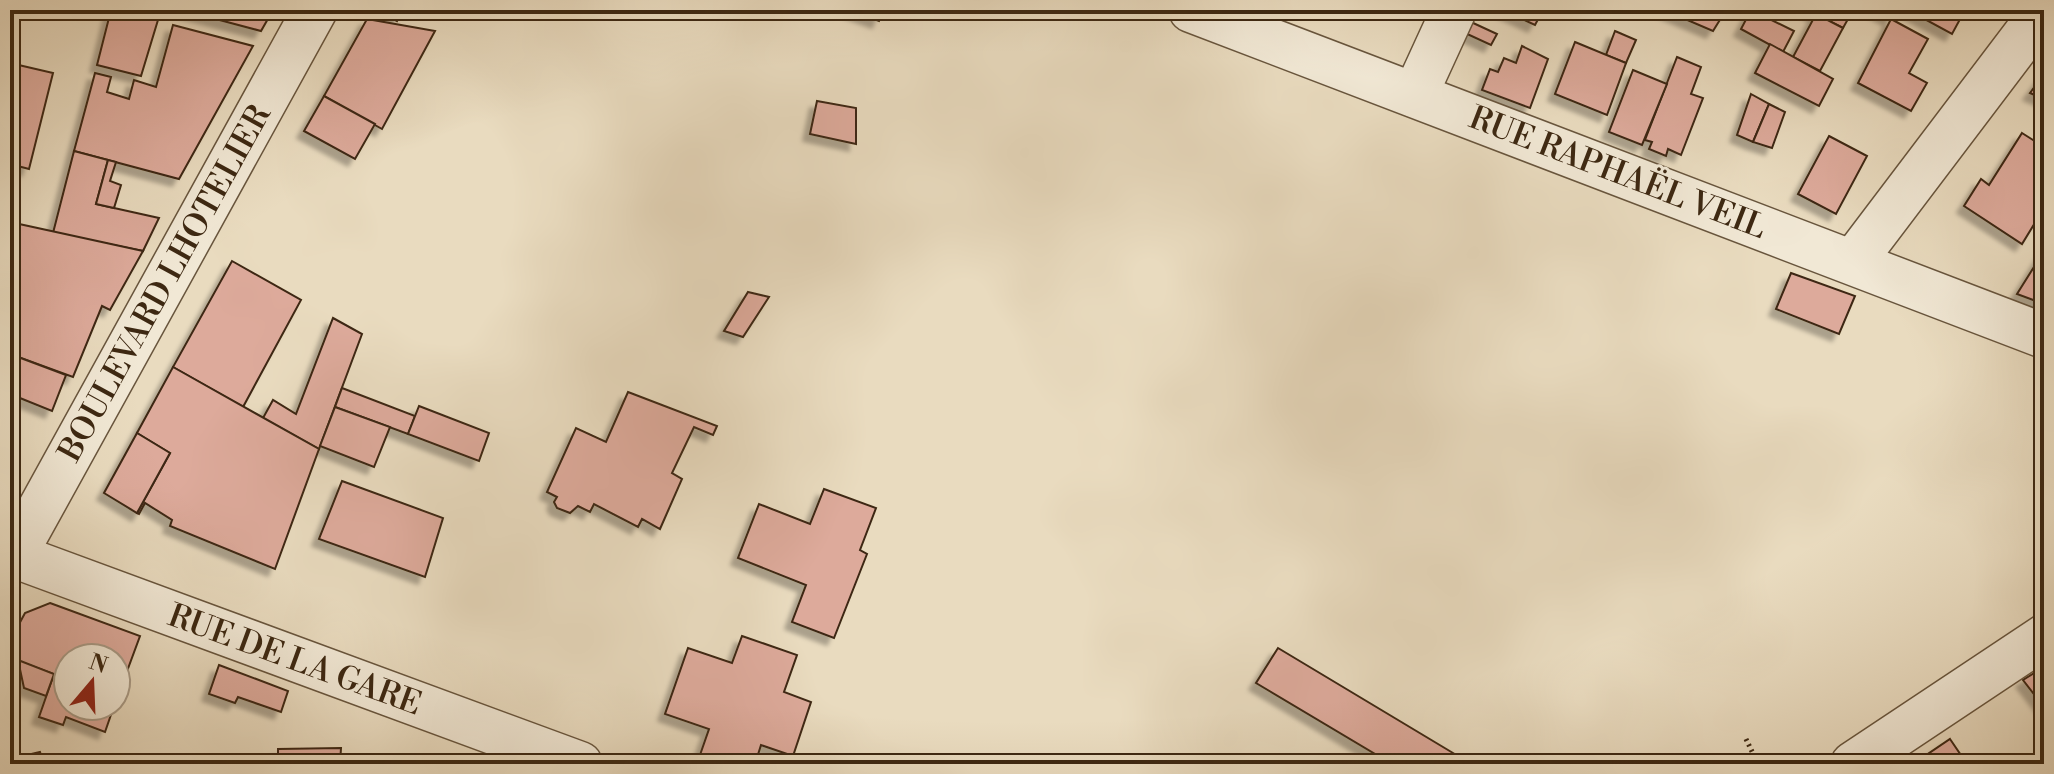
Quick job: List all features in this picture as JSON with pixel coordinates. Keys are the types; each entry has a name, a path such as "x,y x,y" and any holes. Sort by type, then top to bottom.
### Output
{"street":[{"name":"BOULEVARD LHOTELIER","path":"12,555 315,10"},
{"name":"RUE RAPHAËL VEIL","path":"1191,10 2044,336"},
{"path":"1415,95 1454,10"},
{"path":"1853,262 2044,10"},
{"name":"RUE DE LA GARE","path":"12,555 580,764"},
{"path":"1853,764 2044,637"}],"path":[{"path":"1746,739 1758,764"}],"building":[{"path":"111,10 161,10 141,76 97,65"},
{"path":"182,10 273,10 261,31"},
{"path":"378,10 403,10 397,21"},
{"path":"849,10 883,10 879,21"},
{"path":"1503,10 1543,10 1535,25"},
{"path":"1664,10 1726,10 1713,31"},
{"path":"1751,10 1794,31 1783,52 1741,29"},
{"path":"1807,10 1853,10 1843,28"},
{"path":"1875,10 1896,10 1891,19"},
{"path":"1908,10 1965,10 1952,34"},
{"path":"1816,14 1843,28 1820,71 1793,57"},
{"path":"367,19 435,31 382,129 324,96"},
{"path":"1891,19 1928,39 1909,73 1927,83 1911,111 1858,83"},
{"path":"1471,22 1497,34 1491,45 1465,33"},
{"path":"173,25 253,46 179,179 74,151 95,73 111,77 107,92 129,99 134,80 156,87"},
{"path":"1615,31 1636,40 1626,63 1606,55"},
{"path":"1575,42 1626,63 1607,115 1555,94"},
{"path":"1770,44 1833,79 1819,106 1755,73"},
{"path":"1522,46 1548,59 1530,108 1482,90 1490,69 1498,72 1504,58 1516,63"},
{"path":"1677,57 1701,67 1691,94 1703,98 1681,155 1668,149 1666,156 1649,149 1652,142 1645,140"},
{"path":"10,63 53,73 29,169 10,164"},
{"path":"1633,70 1667,84 1642,145 1609,132"},
{"path":"2044,74 2044,99 2030,93"},
{"path":"1751,94 1769,104 1753,142 1737,135"},
{"path":"324,96 375,124 355,159 304,131"},
{"path":"817,101 856,108 856,144 810,134"},
{"path":"1769,104 1785,112 1772,148 1753,142"},
{"path":"2022,133 2044,147 2044,208 2022,244 1964,206 1981,179 1989,185"},
{"path":"1829,136 1867,156 1836,214 1798,194"},
{"path":"74,151 108,160 96,204 159,218 143,251 53,233"},
{"path":"108,160 116,162 110,181 121,185 114,208 96,204"},
{"path":"10,222 143,251 110,310 102,306 73,377 10,354"},
{"path":"2044,251 2044,304 2017,294"},
{"path":"232,261 301,300 243,407 173,367"},
{"path":"1791,273 1855,296 1839,334 1776,309"},
{"path":"748,292 769,297 743,337 724,331"},
{"path":"333,318 362,334 319,449 263,418 273,400 296,414"},
{"path":"10,354 66,375 52,411 10,394"},
{"path":"173,367 319,449 275,569 170,526 172,520 145,503 137,513 170,453 137,433"},
{"path":"342,388 415,416 408,434 335,407"},
{"path":"628,392 717,426 713,435 694,427 672,473 682,479 660,529 642,519 638,527 594,504 590,512 578,506 570,513 557,508 554,502 557,497 547,492 576,428 606,442"},
{"path":"419,406 489,433 479,461 408,434"},
{"path":"335,407 390,427 374,467 320,446"},
{"path":"137,433 170,453 137,513 104,493"},
{"path":"342,481 443,518 425,577 319,539"},
{"path":"824,489 876,508 860,550 867,554 834,638 792,622 806,585 738,558 759,504 810,524"},
{"path":"50,603 140,636 132,658 132,642 52,642 52,673 10,658 10,641 25,613"},
{"path":"742,636 797,655 784,692 811,702 793,756 761,745 755,764 727,764 700,755 709,729 665,714 688,648 732,663"},
{"path":"1278,648 1463,759 1460,764 1392,764 1256,683"},
{"path":"18,660 52,673 46,696 24,688"},
{"path":"219,665 288,691 281,712 238,697 235,703 209,694"},
{"path":"2044,667 2044,707 2023,680"},
{"path":"52,680 52,721 39,717"},
{"path":"79,722 108,722 105,732"},
{"path":"1950,739 1967,764 1913,764"},
{"path":"341,748 340,764 278,764 278,749"},
{"path":"40,752 44,764 10,764 10,759"}]}
